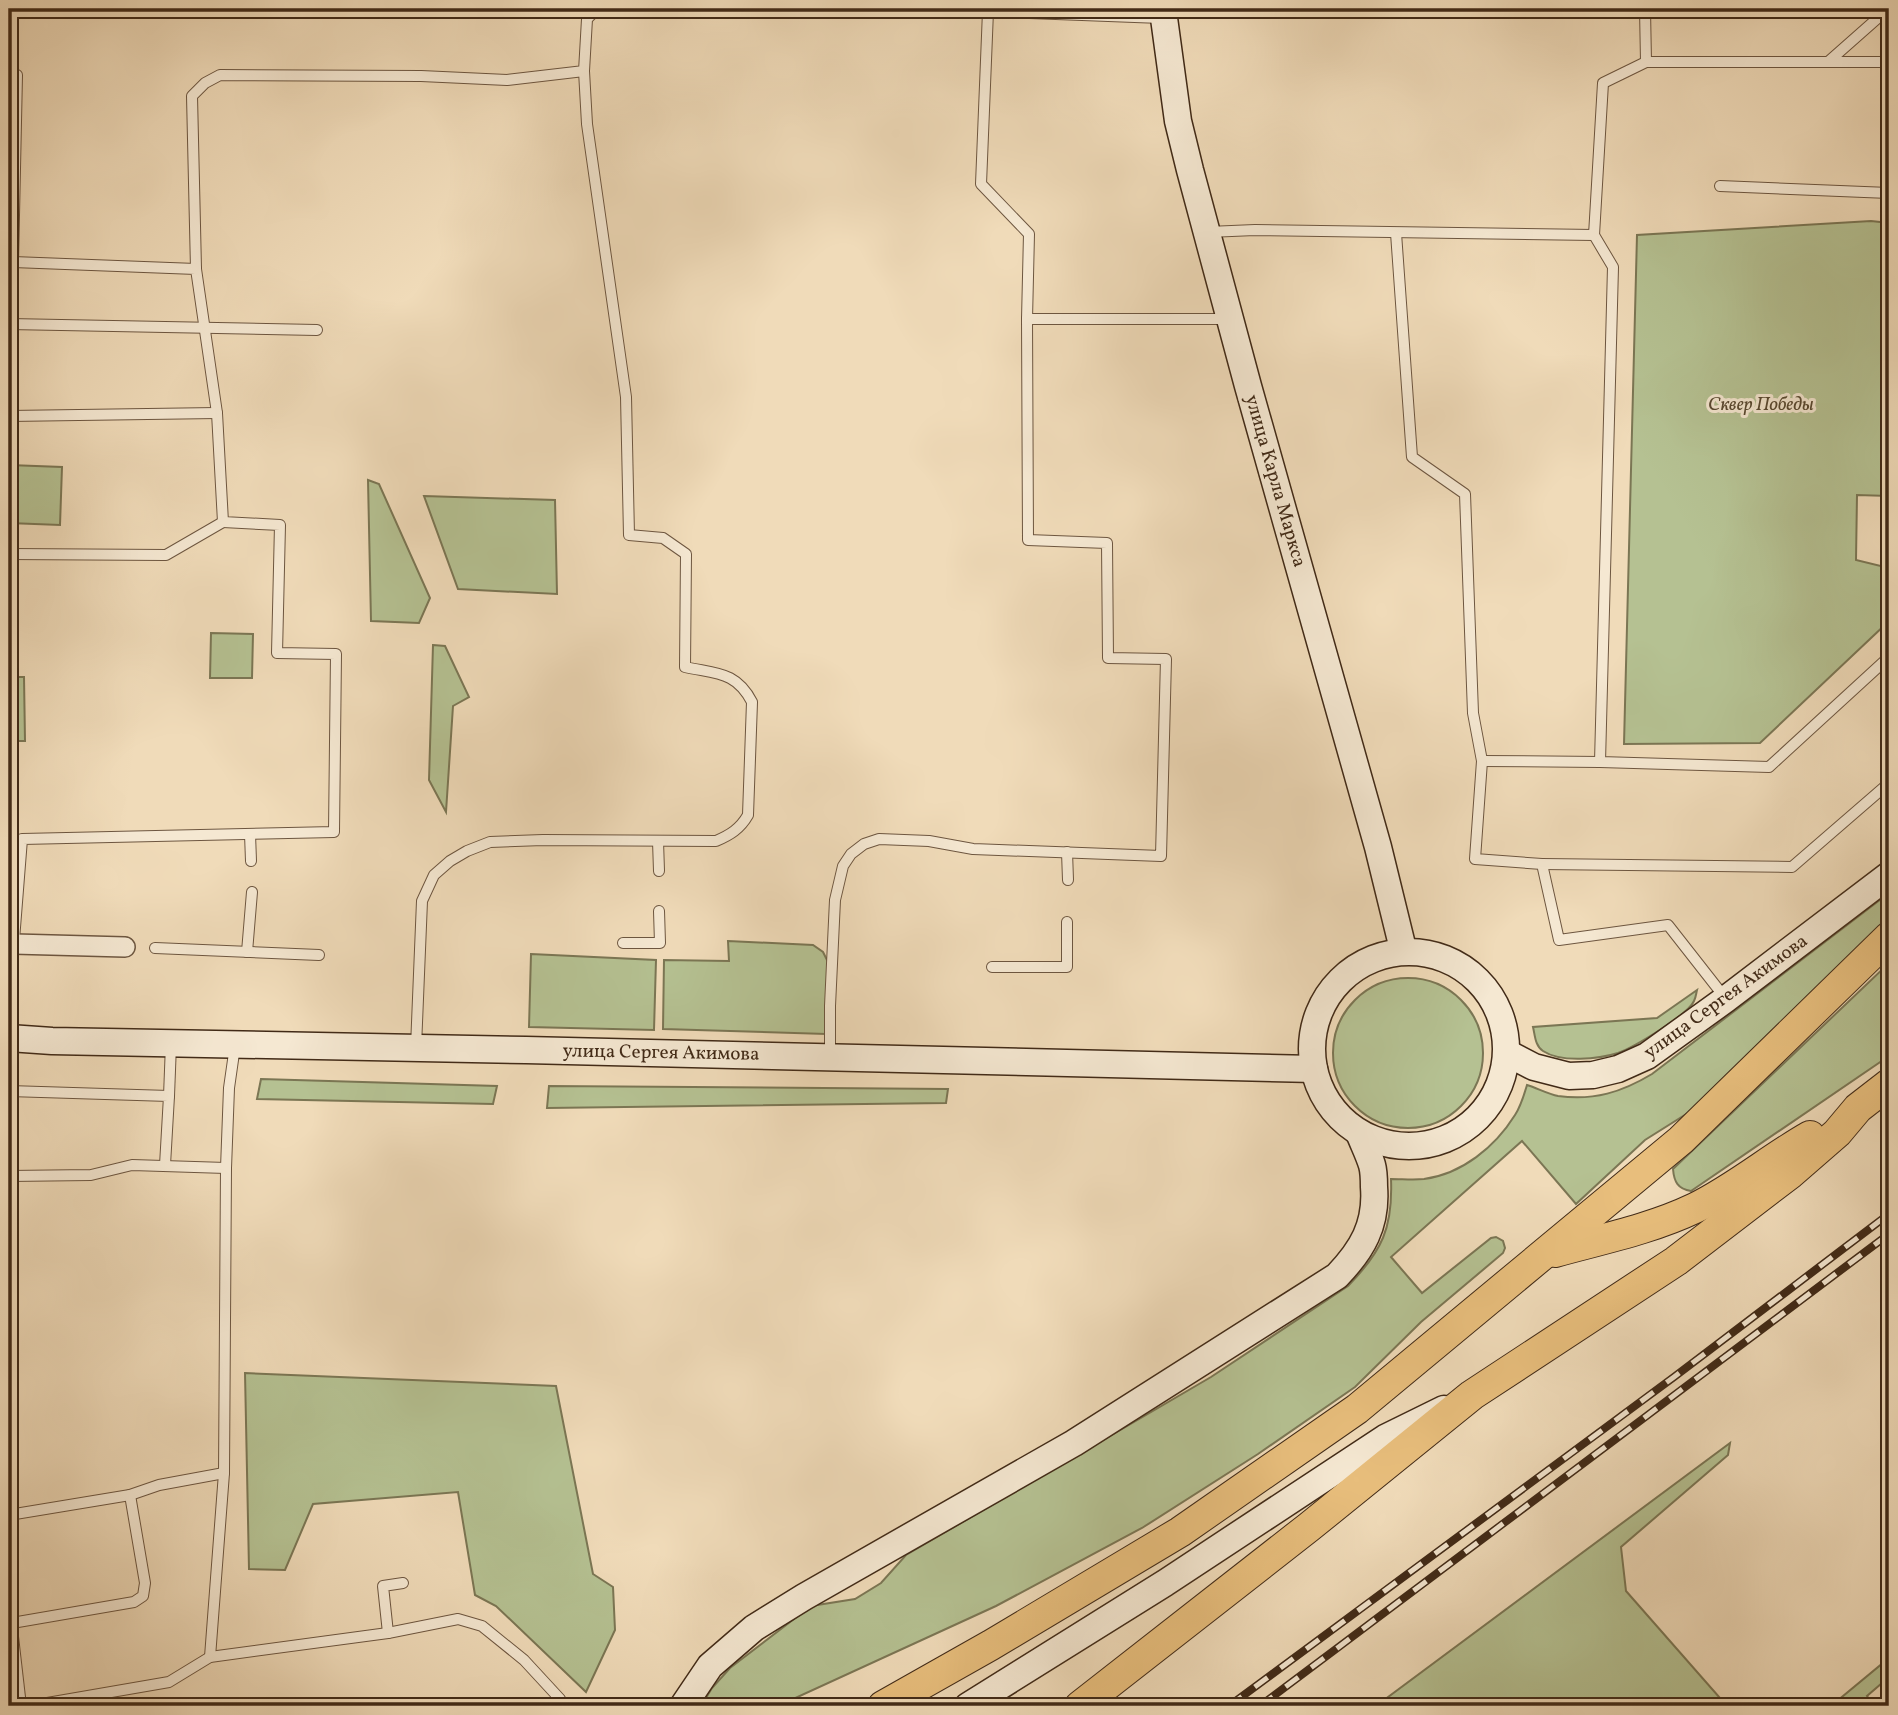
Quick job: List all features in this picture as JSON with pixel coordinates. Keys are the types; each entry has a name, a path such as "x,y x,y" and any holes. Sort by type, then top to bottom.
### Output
{"main road":[{"path":"883,1706 1180,1532 1357,1409 1681,1140 1889,937"},
{"path":"1545,1255 1644,1227 1693,1209 1858,1108 1889,1084"},
{"path":"1080,1706 1309,1527 1472,1395 1676,1261 1791,1173 1837,1133 1858,1108"}],"street":[{"name":"улица Карла Маркса","path":"1164,13 1178,121 1230,320 1378,847 1403,949"},
{"name":"улица Сергея Акимова","path":"1507,1053 1534,1067 1569,1076 1593,1076 1618,1069 1647,1056 1727,999 1889,875"},
{"path":"13,944 125,947"},
{"path":"1403,949 1433,955 1462,968 1485,989 1501,1017 1507,1053 1502,1080 1487,1108 1464,1130 1436,1143 1404,1147 1379,1143 1360,1135 1325,1099 1314,1069 1313,1036 1322,1005 1342,979 1369,961 1403,949"},
{"name":"улица Сергея Акимова","path":"9,1038 1314,1069"},
{"path":"683,1706 710,1665 754,1628 1074,1443 1336,1276 1363,1245 1372,1222 1375,1199 1373,1167 1360,1135"},
{"path":"968,1706 1165,1583 1385,1438 1472,1395"}],"lane":[{"path":"416,1047 422,901 434,875 450,861 490,842 543,839 716,841 732,834 748,816 752,702 745,689 732,678 685,667 686,554 663,538 629,535 626,397 587,124 583,71 587,19 597,9"},
{"path":"928,9 1164,13"},
{"path":"1645,9 1646,62"},
{"path":"1828,62 1888,9"},
{"path":"830,1057 835,900 843,866 850,854 864,844 879,839 929,841 973,849 1161,856 1166,659 1108,658 1107,542 1028,540 1029,234 981,184 988,10"},
{"path":"1600,762 1613,267 1594,235 1603,83 1646,62 1889,62"},
{"path":"223,522 217,413 196,269 192,96 205,83 220,75 421,76 507,80 583,71"},
{"path":"9,75 17,75 13,262 196,269"},
{"path":"1720,187 1889,192"},
{"path":"1208,232 1255,230 1594,235"},
{"path":"1396,233 1412,457 1465,494 1473,713 1482,761 1475,859 1542,864 1792,867 1889,783"},
{"path":"1027,319 1230,320"},
{"path":"9,324 317,330"},
{"path":"9,416 217,413"},
{"path":"9,554 166,555 223,522 280,525 277,653 336,654 334,832 9,839"},
{"path":"1482,761 1769,767 1889,657"},
{"path":"250,834 251,861"},
{"path":"9,1003 22,839"},
{"path":"658,841 659,871"},
{"path":"1067,852 1068,880"},
{"path":"1542,864 1559,940 1668,925 1727,999"},
{"path":"247,952 252,892"},
{"path":"623,943 660,943 659,911"},
{"path":"992,967 1068,967 1067,922"},
{"path":"155,948 319,955"},
{"path":"165,1165 172,1042"},
{"path":"210,1657 224,1473 226,1168 229,1088 235,1045"},
{"path":"9,1091 169,1096"},
{"path":"9,1176 91,1175 132,1165 226,1168"},
{"path":"9,1515 130,1496 159,1485 224,1473"},
{"path":"12,1623 134,1602 143,1596 145,1583 130,1496"},
{"path":"388,1633 383,1586 403,1583"},
{"path":"9,1602 21,1706"},
{"path":"30,1706 169,1682 210,1657 388,1633 458,1619 482,1626 524,1660 560,1699 563,1706"}],"green space":[{"name":"Сквер Победы","path":"1871,221 1889,223 1889,496 1857,495 1856,560 1889,568 1889,621 1760,743 1624,744 1637,235"},
{"path":"9,465 62,467 60,525 9,523"},
{"path":"368,480 379,484 430,598 419,623 371,621"},
{"path":"424,496 555,500 557,594 458,589"},
{"path":"211,633 253,634 252,678 210,678"},
{"path":"433,645 445,646 469,697 453,706 446,812 429,780"},
{"path":"9,677 24,677 25,741 9,741"},
{"path":"1889,893 1889,917 1699,1106 1645,1140 1576,1204 1522,1141 1391,1257 1422,1293 1491,1238 1496,1237 1503,1241 1505,1248 1503,1253 1421,1322 1355,1387 1258,1454 1142,1528 996,1606 778,1706 701,1706 712,1688 730,1668 811,1606 855,1599 881,1583 906,1555 1211,1377 1348,1286 1369,1261 1383,1238 1390,1211 1391,1179 1438,1176 1476,1157 1507,1127 1519,1108 1527,1085 1558,1096 1584,1097 1607,1094 1641,1080"},
{"path":"728,941 813,945 823,952 828,962 826,1034 663,1029 664,960 729,961"},
{"path":"531,954 656,960 654,1030 529,1027"},
{"path":"1889,963 1889,1056 1691,1191 1680,1187 1673,1169"},
{"path":"1408,978 1437,984 1461,1000 1477,1024 1483,1053 1477,1082 1461,1106 1437,1122 1408,1128 1379,1122 1355,1106 1339,1082 1333,1053 1339,1024 1355,1000 1379,984"},
{"path":"1697,990 1690,1007 1672,1022 1618,1053 1591,1058 1560,1057 1543,1051 1536,1040 1533,1027 1657,1018"},
{"path":"261,1079 497,1086 493,1104 257,1099"},
{"path":"549,1086 948,1089 946,1103 547,1108"},
{"path":"245,1373 556,1386 593,1574 613,1587 615,1630 586,1692 496,1606 475,1595 458,1492 313,1504 285,1570 249,1569"},
{"path":"1730,1443 1728,1455 1621,1547 1626,1591 1727,1706 1376,1706"},
{"path":"1889,1658 1889,1677 1867,1696 1874,1706 1831,1706"}],"railway":[{"path":"1229,1706 1674,1377 1889,1214"},
{"path":"1260,1706 1889,1234"}]}
